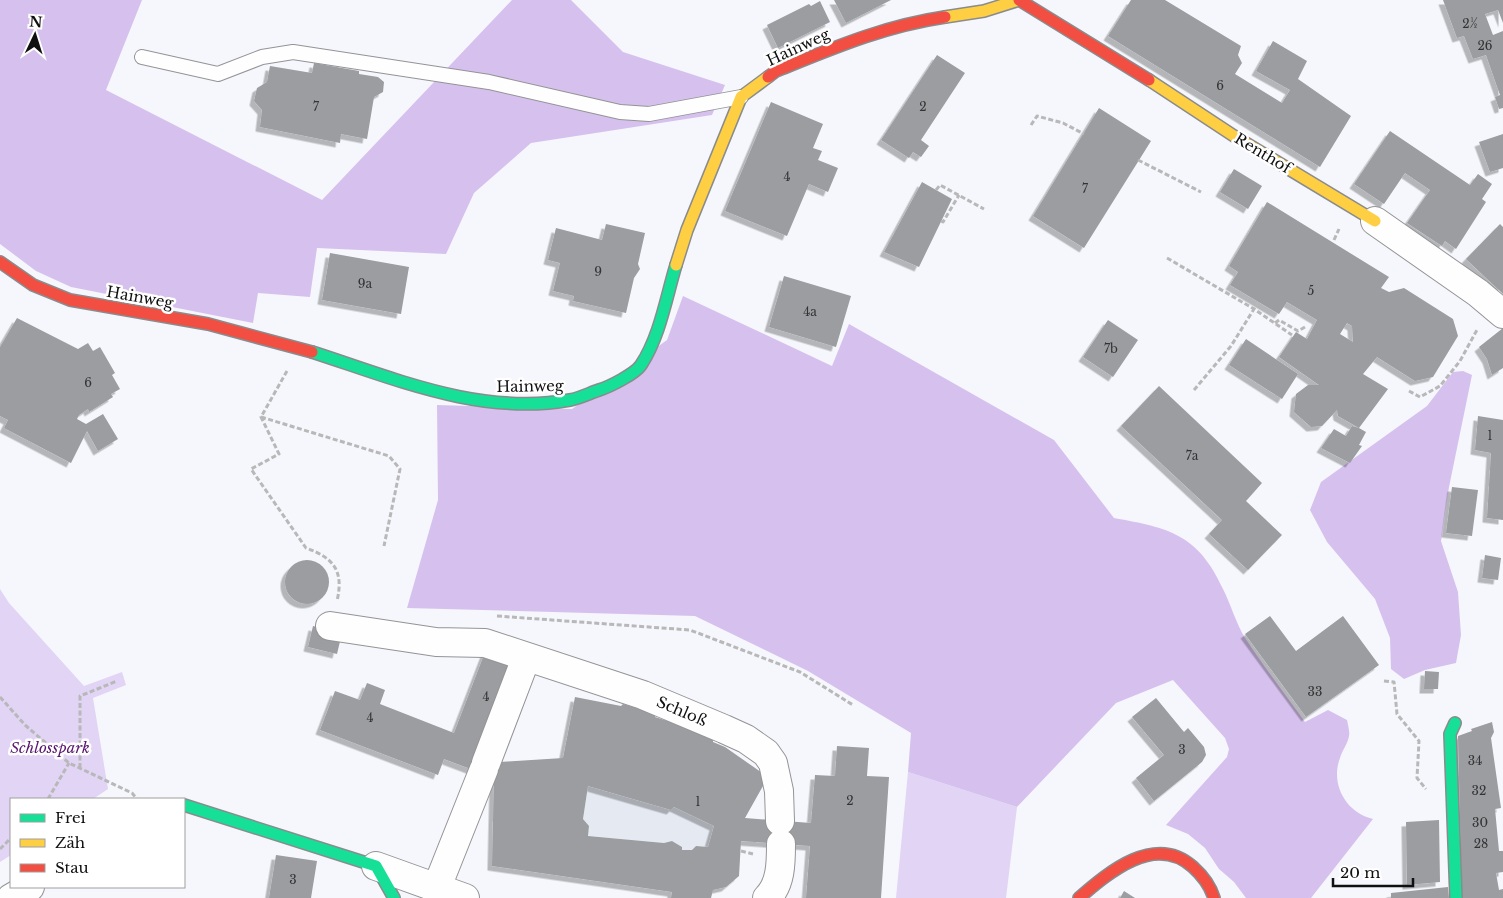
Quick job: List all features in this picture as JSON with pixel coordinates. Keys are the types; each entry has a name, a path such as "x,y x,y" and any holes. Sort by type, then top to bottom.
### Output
{"street":[{"name":"Hainweg","path":"0,262 32,285 70,300 208,324 300,348 442,394 478,401 510,404 571,400 608,387 640,366 655,336 687,230 741,97 776,71 870,33 909,22 984,10 1019,0"},
{"name":"Renthof","path":"1019,0 1101,48 1234,136 1375,221 1478,293 1503,314"},
{"name":"Schloß","path":"330,626 436,642 485,643 643,695 746,739 766,753 773,763 779,790 779,877 775,888 767,898"},
{"path":"437,887 526,658"},
{"path":"1455,722 1450,734 1456,898"},
{"path":"186,806 376,866 465,898"},
{"path":"1079,898 1133,861 1146,855 1166,852 1187,861 1198,870 1212,888 1214,898"},
{"path":"376,866 394,898"},
{"path":"11,898 28,888"}],"lane":[{"path":"142,57 218,74 262,57 293,52 489,82 620,112 640,114 741,97"}],"path":[{"path":"1031,125 1036,116 1063,123 1084,134"},
{"path":"1138,160 1201,192"},
{"path":"936,190 940,185 984,209"},
{"path":"941,221 943,222 959,195"},
{"path":"1341,227 1348,231"},
{"path":"1167,258 1254,309 1292,335"},
{"path":"1194,390 1235,340 1258,302"},
{"path":"1275,323 1279,320 1298,331 1305,327"},
{"path":"1409,391 1420,396 1440,386 1460,361 1478,328 1475,322"},
{"path":"261,417 300,348"},
{"path":"261,417 389,456 400,469 384,546"},
{"path":"261,417 279,454 251,469 306,548 321,553 336,567 339,592 330,626"},
{"path":"494,616 690,630 800,672 853,705"},
{"path":"80,768 80,696 117,681"},
{"path":"1384,681 1394,682 1397,714 1418,741 1418,781 1424,788 1451,795"},
{"path":"0,696 25,725 68,763 132,793 136,798"},
{"path":"49,798 68,763"},
{"path":"0,849 10,839"}],"green space":[{"name":"Schlosspark","path":"0,589 9,603 84,686 122,672 126,685 93,698 108,789 94,798 10,798 10,856 0,862"},
{"path":"908,772 1017,807 1006,898 896,898"}],"shaded area":[{"path":"0,0 142,0 106,90 322,200 512,0 571,0 623,52 725,85 712,115 531,143 474,193 446,254 317,248 310,297 258,293 253,323 71,287 36,271 0,244"},
{"path":"683,296 832,366 849,324 1054,440 1114,518 1166,530 1192,545 1203,556 1213,571 1245,638 1305,722 1328,710 1347,720 1349,734 1337,768 1339,787 1348,804 1355,811 1373,819 1311,898 1246,898 1234,882 1219,869 1205,848 1188,834 1166,825 1227,757 1229,749 1225,738 1173,680 1116,703 1017,807 908,772 911,733 808,671 695,616 407,608 438,500 437,405 572,409 667,340"},
{"path":"1463,371 1472,375 1449,487 1441,541 1458,592 1461,635 1456,663 1425,670 1404,679 1391,669 1390,638 1375,599 1327,542 1310,510 1321,482 1427,406 1453,372"},
{"path":"588,786 671,810 674,807 714,826 708,847 696,846 692,850 682,850 682,847 672,841 664,843 588,836 589,826 583,819"}],"building":[{"path":"834,0 891,0 846,23"},
{"path":"1131,0 1165,0 1241,46 1238,55 1242,63 1235,74 1282,103 1290,90 1256,71 1273,41 1307,61 1298,79 1351,116 1320,167 1108,36"},
{"path":"1443,0 1503,0 1503,23 1498,10 1485,14 1493,35 1503,31 1503,108 1499,109 1495,97 1500,95 1486,55 1473,59 1464,36 1457,38"},
{"path":"820,1 830,22 778,48 767,25 809,4 811,6"},
{"path":"937,55 965,73 921,140 929,146 921,157 913,152 909,158 881,140"},
{"path":"314,63 359,71 359,74 378,77 384,82 383,92 374,97 367,139 341,134 340,143 260,127 262,110 254,101 257,88 267,82 270,66 312,73"},
{"path":"771,102 823,124 813,148 822,151 818,160 838,168 828,192 809,184 787,236 725,211"},
{"path":"1099,108 1151,141 1084,248 1033,216"},
{"path":"1390,131 1470,185 1478,174 1492,184 1482,199 1486,202 1456,249 1445,241 1442,246 1407,223 1430,190 1405,173 1384,204 1354,184"},
{"path":"1503,134 1503,168 1490,172 1479,142"},
{"path":"1234,169 1262,186 1248,209 1220,192"},
{"path":"922,182 952,199 919,267 884,252"},
{"path":"1267,202 1389,277 1381,288 1389,292 1404,288 1453,319 1458,336 1433,377 1415,381 1377,357 1363,374 1388,389 1359,428 1338,416 1337,410 1322,426 1311,427 1294,412 1296,394 1308,385 1319,385 1279,357 1296,332 1307,339 1317,320 1287,302 1279,314 1230,285 1238,272 1229,266","holes":["1347,323 1352,326 1353,342 1340,334"]},
{"path":"606,224 645,233 638,264 640,269 634,278 626,313 573,301 574,296 553,291 560,263 548,260 556,228 602,240"},
{"path":"1500,224 1503,227 1503,294 1466,259"},
{"path":"330,253 409,267 401,314 322,300"},
{"path":"784,276 851,296 836,347 769,327"},
{"path":"17,318 78,349 88,343 93,351 100,347 115,373 112,375 120,389 111,394 113,397 89,412 88,409 79,415 77,419 86,424 103,414 118,439 98,451 87,431 71,463 4,428 8,420 0,416 0,347"},
{"path":"1108,320 1138,340 1113,377 1083,357"},
{"path":"1503,328 1503,368 1492,375 1487,359 1479,347"},
{"path":"1246,339 1298,374 1282,399 1229,365"},
{"path":"1159,386 1262,483 1246,501 1282,535 1248,570 1209,534 1222,520 1121,426"},
{"path":"1478,416 1503,420 1503,520 1487,518 1491,453 1475,450"},
{"path":"1352,426 1366,432 1359,445 1362,446 1350,463 1321,448 1334,429 1346,436"},
{"path":"1452,487 1478,490 1472,536 1446,533"},
{"path":"1485,555 1501,558 1498,580 1482,578"},
{"path":"307,560 319,564 325,570 329,582 325,594 319,600 307,604 295,600 289,594 285,582 289,570 295,564"},
{"path":"1270,616 1296,651 1343,616 1379,665 1306,717 1245,634"},
{"path":"313,626 342,633 337,654 308,647"},
{"path":"487,647 518,659 499,762 563,758 575,697 621,706 623,704 656,714 655,717 696,730 714,731 713,742 725,747 768,777 745,818 811,823 815,775 835,776 837,746 869,748 867,776 889,777 881,898 806,898 810,846 741,841 739,876 726,887 713,890 711,898 671,898 672,892 492,866 494,775 476,771 444,759 438,775 320,730 335,691 360,700 367,683 385,690 380,704 454,733","holes":["588,786 671,810 674,807 714,826 708,847 696,846 692,850 682,850 682,847 672,841 664,843 588,836 589,826 583,819"]},
{"path":"1425,671 1439,672 1438,689 1424,689"},
{"path":"1156,698 1184,732 1188,728 1204,747 1206,755 1202,762 1154,801 1136,778 1164,755 1132,717"},
{"path":"1492,722 1494,732 1491,738 1501,808 1495,809 1499,851 1503,851 1503,872 1496,873 1499,890 1503,889 1503,898 1462,898 1458,736 1472,731 1471,729"},
{"path":"1439,820 1440,882 1407,885 1406,822"},
{"path":"276,855 317,861 311,898 269,898"},
{"path":"1448,887 1449,898 1391,898 1391,893"},
{"path":"1124,891 1135,898 1120,898"}],"traffic: fast":[{"path":"312,352 407,383 471,399 537,404 570,400 615,383 638,369 648,354 658,329 676,265"},
{"path":"1455,723 1450,734 1456,898"},
{"path":"185,805 376,866 394,898"}],"traffic: slow":[{"path":"945,17 984,11 1019,0"},
{"path":"676,265 687,230 741,97 768,77"},
{"path":"1149,80 1234,136 1375,221"}],"traffic: jam":[{"path":"1019,0 1149,80"},
{"path":"768,77 776,71 859,39 901,26 945,17"},
{"path":"0,262 33,285 70,300 208,324 312,352"},
{"path":"1079,898 1104,877 1133,860 1148,855 1163,854 1178,858 1193,867 1206,881 1214,898"}]}
